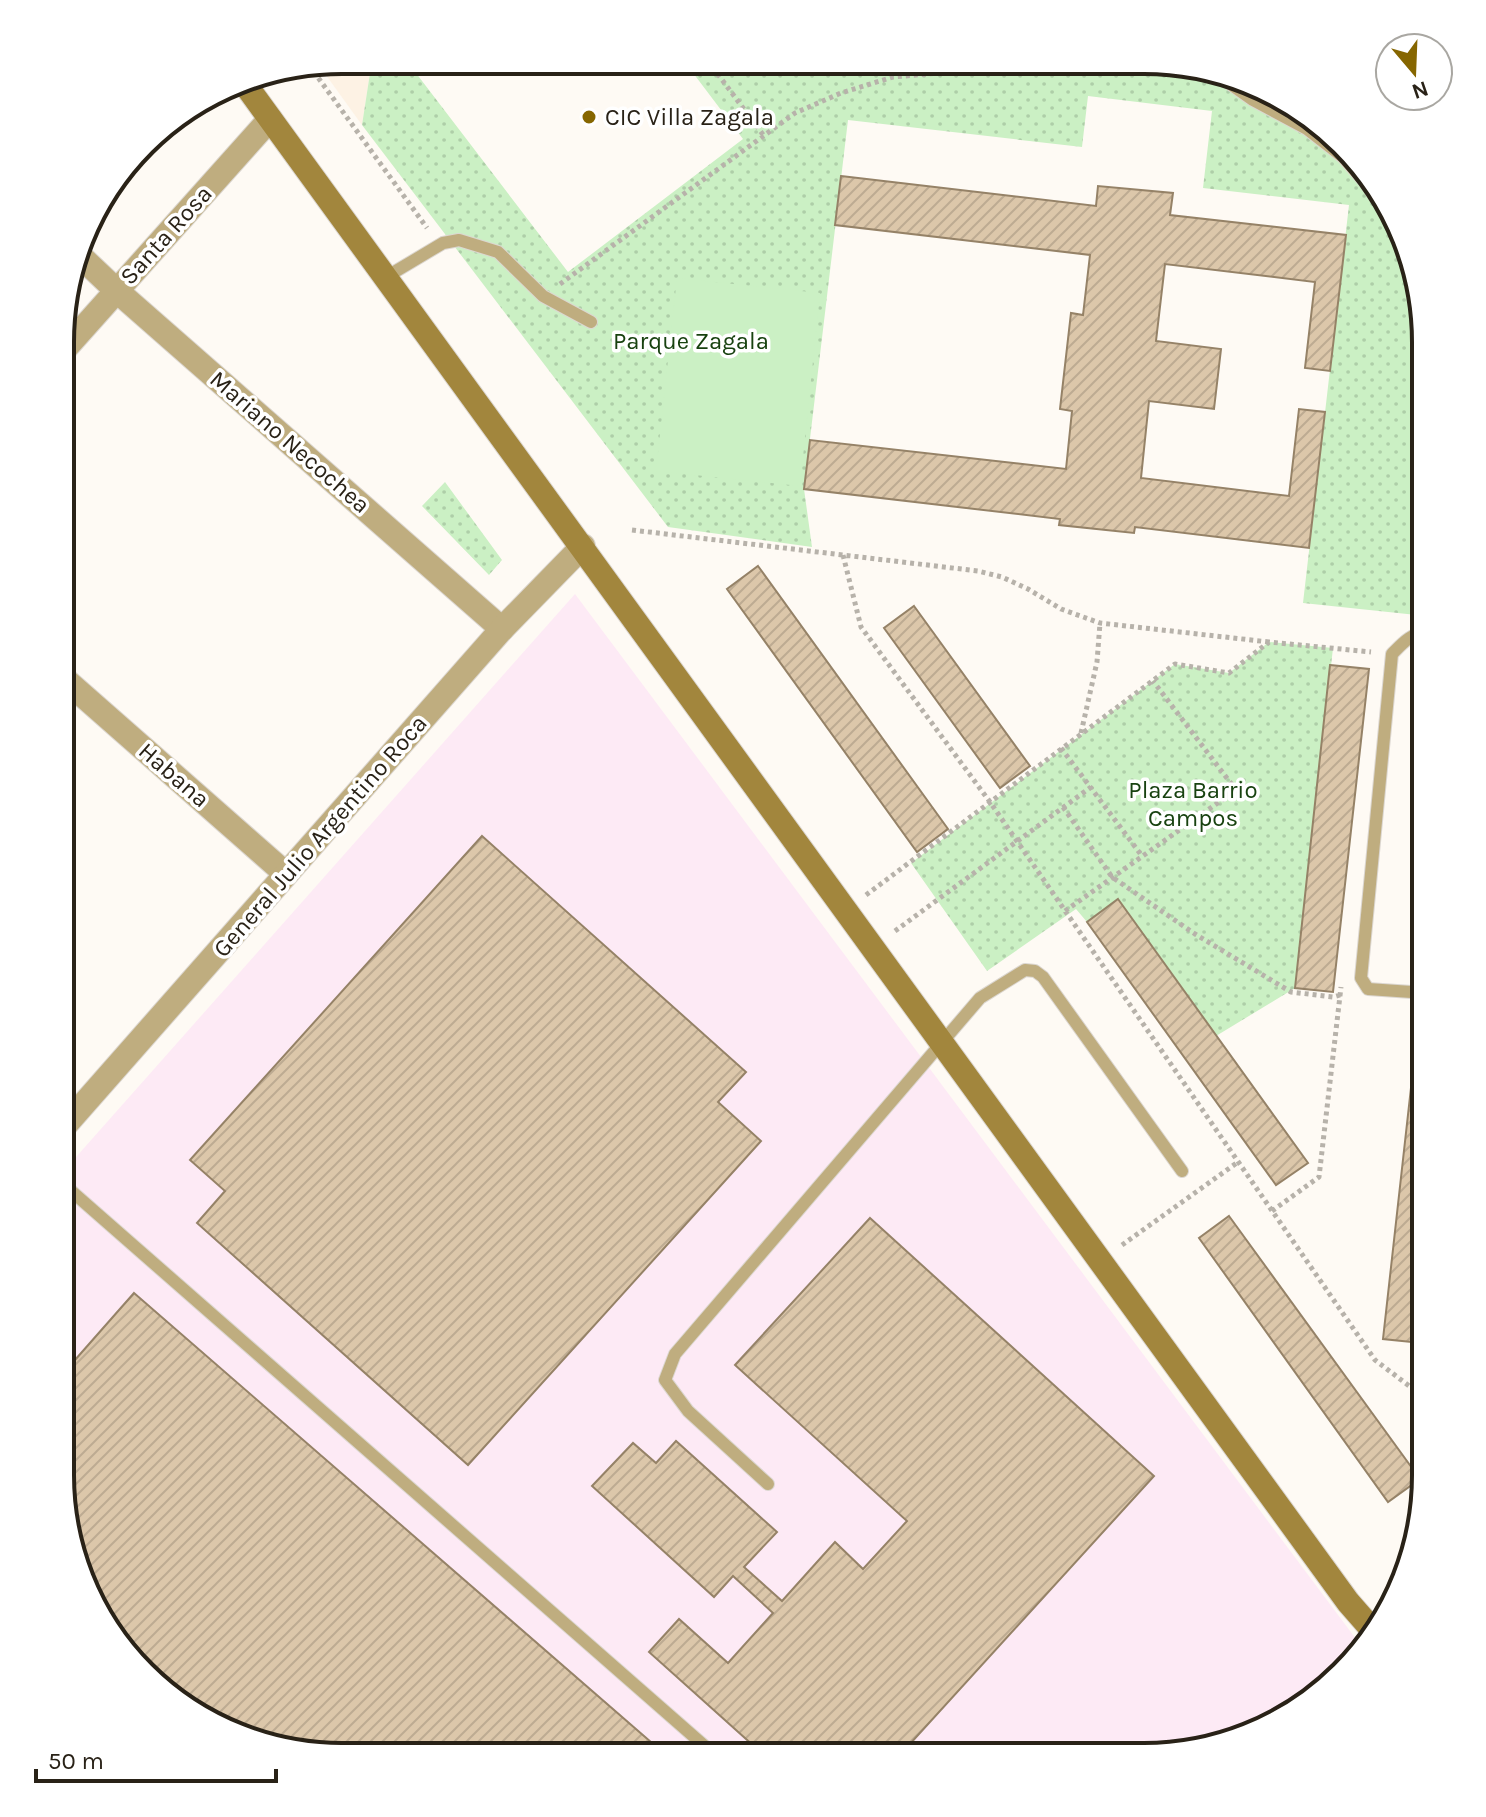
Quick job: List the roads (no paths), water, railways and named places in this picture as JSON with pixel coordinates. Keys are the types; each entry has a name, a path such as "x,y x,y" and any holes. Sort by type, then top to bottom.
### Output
{"main road":[{"path":"249,90 1348,1602 1367,1623"}],"street":[{"name":"Santa Rosa","path":"74,338 270,119"},
{"name":"Mariano Necochea","path":"86,262 502,629"},
{"name":"General Julio Argentino Roca","path":"74,1115 502,629 583,546"},
{"name":"Habana","path":"74,688 286,874"}],"lane":[{"path":"1242,92 1307,129"},
{"path":"386,277 439,245 459,240 498,252 543,296 591,322"},
{"path":"1411,992 1368,989 1361,978 1392,654 1412,637"},
{"path":"768,1484 688,1411 665,1380 675,1354 980,998 1025,970 1035,971 1043,977 1182,1171"},
{"path":"74,1193 700,1742"}],"place":[{"name":"CIC Villa Zagala","path":"589,117"}],"park label":[{"name":"Parque Zagala","path":"691,341"},
{"name":"Plaza Barrio Campos","path":"1193,804"}]}
